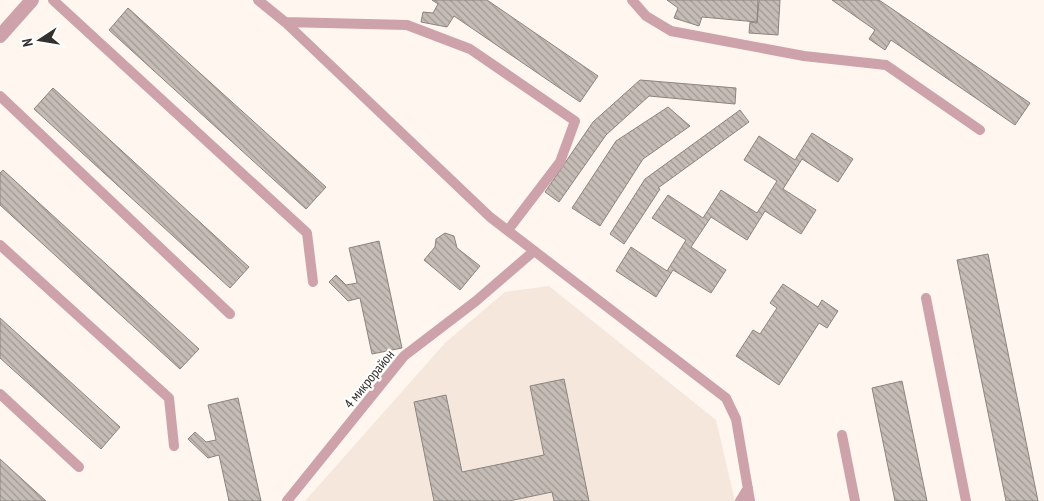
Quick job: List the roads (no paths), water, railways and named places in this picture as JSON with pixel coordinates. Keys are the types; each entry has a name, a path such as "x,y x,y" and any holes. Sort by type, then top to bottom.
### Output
{"street":[{"path":"0,36 32,0"}],"lane":[{"path":"53,0 307,233 313,282"},
{"path":"258,0 285,22 490,216 726,398 736,419 750,501"},
{"path":"632,0 646,16 671,31 804,56 886,65 980,130"},
{"path":"285,22 407,25 470,49 574,121 560,162 508,230"},
{"path":"0,96 230,314"},
{"path":"0,244 169,398 174,446"},
{"name":"4 микрорайон","path":"287,501 404,356 476,301 534,251"},
{"path":"926,298 966,501"},
{"path":"0,394 79,467"},
{"path":"842,435 856,501"},
{"path":"740,501 748,488"}]}
